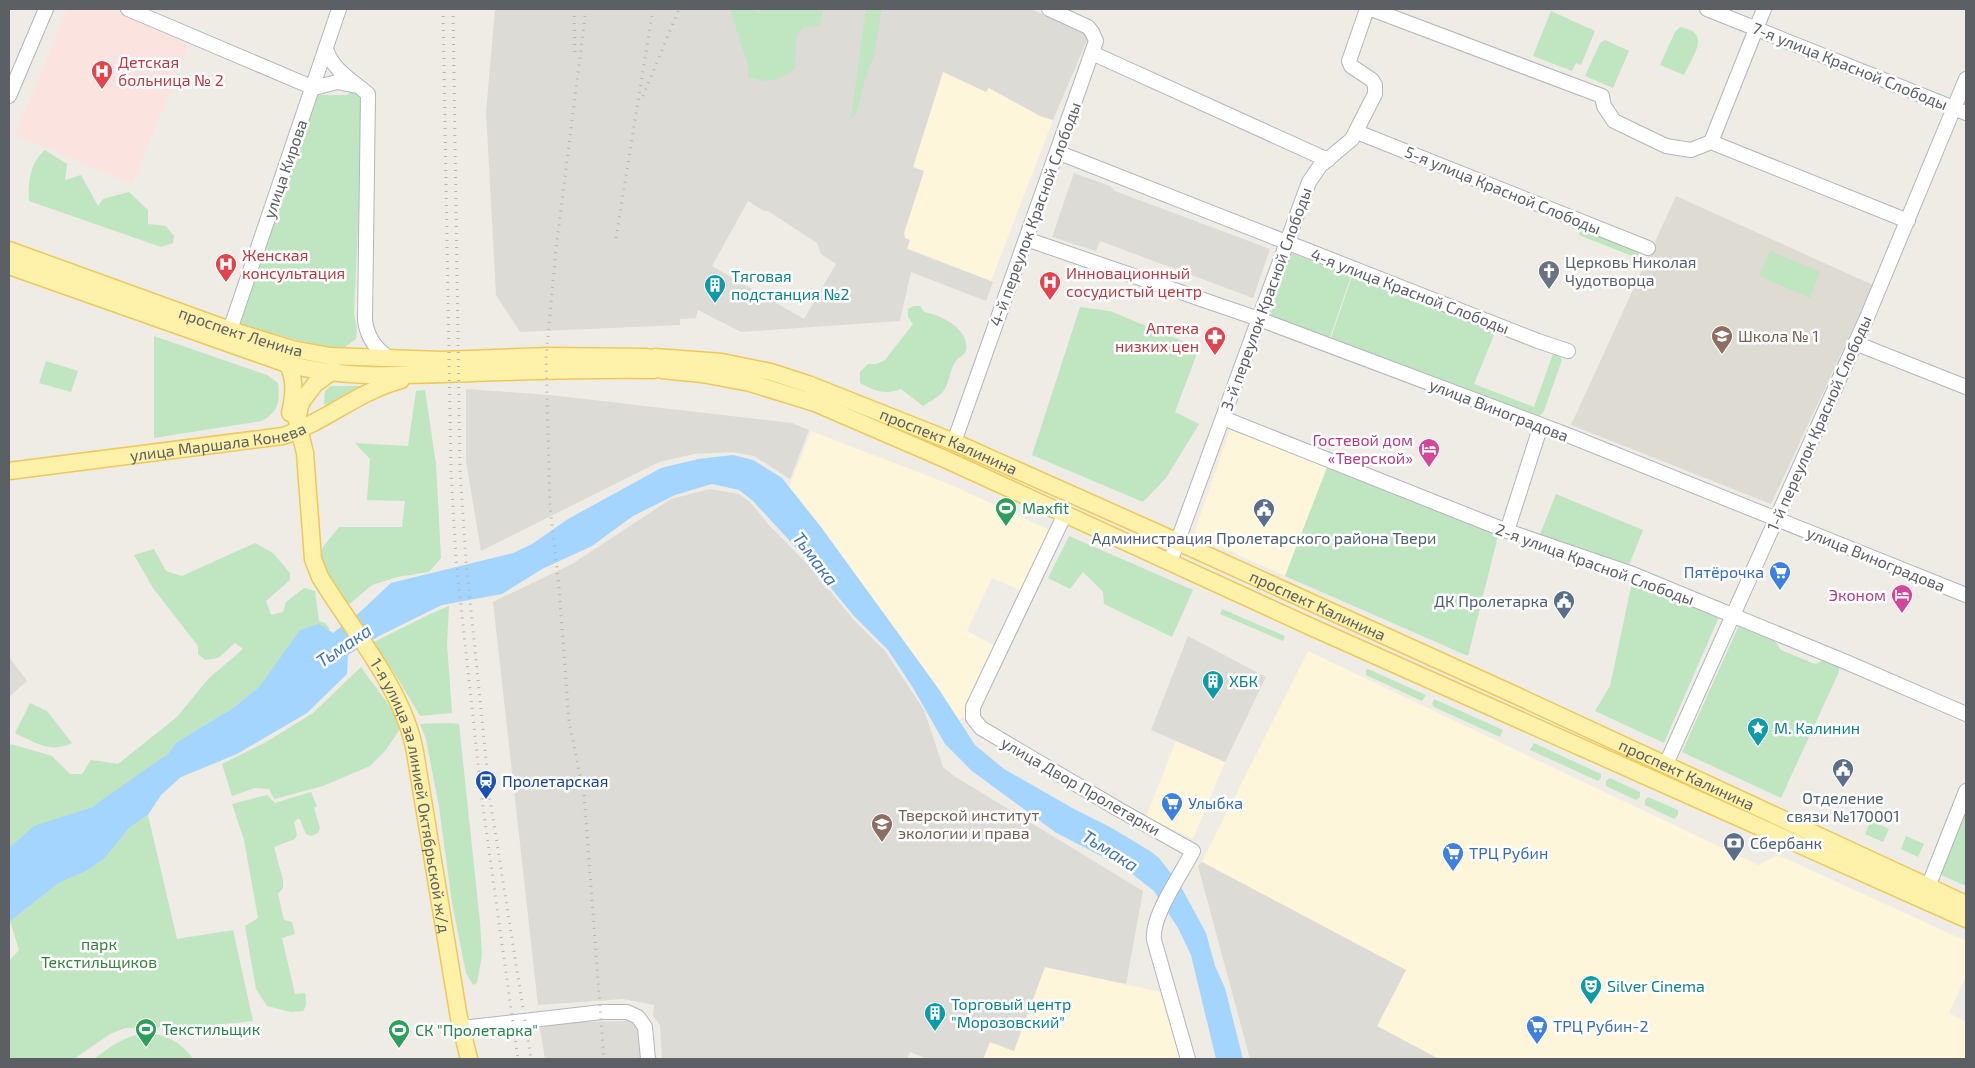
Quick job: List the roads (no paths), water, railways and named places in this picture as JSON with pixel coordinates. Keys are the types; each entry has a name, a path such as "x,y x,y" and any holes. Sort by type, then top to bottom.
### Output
{"main road":[{"name":"проспект Ленина","path":"9,250 230,330 301,351 330,356 482,366"},
{"name":"проспект Ленина","path":"9,266 287,364 328,373 415,376 482,366"},
{"name":"проспект Калинина","path":"482,366 547,356 654,363 712,361 770,372 817,388 954,442 1178,542 1666,764 1966,904"},
{"path":"293,425 304,397 318,381 344,364 361,358"},
{"name":"проспект Калинина","path":"654,363 731,379 788,394 936,455 1309,626 1966,919"},
{"path":"287,364 293,380 293,425"},
{"name":"улица Маршала Конева","path":"9,471 274,438 293,425 331,412 375,389 415,376"},
{"path":"293,380 304,397"},
{"path":"274,438 288,442 305,453 316,429 331,412"},
{"name":"1-я улица за линией Октябрьской ж/д","path":"293,425 305,453 314,559 320,577 394,690 408,722 414,743 462,1028 469,1059"},
{"path":"936,455 948,452 954,442"},
{"path":"1065,514 1074,505 1086,501"},
{"path":"1309,626 1319,616 1330,611"},
{"path":"1651,777 1661,772 1666,764"}],"street":[{"path":"9,96 46,9"},
{"path":"128,9 314,88 331,82 344,82 357,86 368,94"},
{"name":"улица Кирова","path":"230,330 314,88 339,9"},
{"name":"4-й переулок Красной Слободы","path":"954,442 1096,41 1090,29 1049,9"},
{"name":"3-й переулок Красной Слободы","path":"1170,562 1309,182 1315,172 1346,146 1357,132 1376,91 1375,85 1370,78 1352,66 1349,61 1367,9"},
{"path":"1371,9 1602,96 1604,106 1614,121 1666,146 1691,150 1711,142 1908,220"},
{"name":"7-я улица Красной Слободы","path":"1707,9 1960,110"},
{"path":"1711,142 1764,9"},
{"path":"326,48 328,58 333,65 368,94"},
{"path":"1092,54 1328,160"},
{"name":"1-й переулок Красной Слободы","path":"1666,764 1855,343 1908,220 1960,110 1966,79"},
{"path":"368,94 365,320 369,335 374,344 391,359"},
{"name":"5-я улица Красной Слободы","path":"1357,132 1648,248"},
{"name":"4-я улица Красной Слободы","path":"1057,152 1538,341 1568,350"},
{"name":"улица Виноградова","path":"1026,239 1259,319 1541,425 1966,595"},
{"path":"1855,343 1966,387"},
{"name":"2-я улица Красной Слободы","path":"1223,418 1507,531 1630,573 1966,714"},
{"path":"1507,531 1541,425"},
{"name":"улица Двор Пролетарки","path":"1065,514 973,707 973,718 981,728 1032,759 1194,850 1158,915 1154,926 1154,938 1188,1059"},
{"path":"1928,887 1966,791"},
{"path":"462,1028 602,1012 629,1012 640,1018 646,1027 648,1059"}],"water":[{"path":"733,455 753,460 782,478 821,527 938,688 975,745 1004,769 1110,827 1159,858 1180,885 1206,933 1215,966 1225,988 1243,1059 1216,1059 1191,955 1178,928 1154,891 1126,869 1055,832 972,771 945,744 912,686 888,650 854,616 813,566 753,501 739,490 712,484 675,495 633,516 592,546 542,569 502,594 442,605 379,636 348,655 347,674 307,713 237,754 181,777 161,795 148,815 129,828 104,859 86,871 59,883 9,922 9,848 34,826 121,798 148,779 177,742 233,708 260,686 300,630 319,624 333,633 360,612 391,583 513,553 532,544 568,519 661,468 698,459"}],"waterway":[{"name":"Тьмака","path":"102,811 169,764"}],"railway":[{"path":"443,9 451,471 456,560 482,800 518,1059"},
{"path":"453,9 460,470 466,560 490,799 531,1059"},
{"path":"574,9 575,54"},
{"path":"586,9 556,249 546,358 550,507 559,587 569,721 584,795 604,1059"},
{"path":"616,238 653,9"},
{"path":"643,96 679,9"}],"place":[{"name":"Детская больница № 2","path":"102,90"},
{"name":"Женская консультация","path":"226,283"},
{"name":"Церковь Николая Чудотворца","path":"1549,290"},
{"name":"Инновационный сосудистый центр","path":"1050,301"},
{"name":"Тяговая подстанция №2","path":"715,304"},
{"name":"Школа № 1","path":"1722,355"},
{"name":"Аптека низких цен","path":"1215,356"},
{"name":"Гостевой дом «Тверской»","path":"1429,468"},
{"name":"Maxfit","path":"1006,527"},
{"name":"Администрация Пролетарского района Твери","path":"1264,528"},
{"name":"Пятёрочка","path":"1780,591"},
{"name":"Эконом","path":"1902,614"},
{"name":"ДК Пролетарка","path":"1564,620"},
{"name":"ХБК","path":"1213,700"},
{"name":"М. Калинин","path":"1758,747"},
{"name":"Отделение связи №170001","path":"1843,788"},
{"name":"Пролетарская","path":"486,800"},
{"name":"Улыбка","path":"1172,822"},
{"name":"Тверской институт экологии и права","path":"882,843"},
{"name":"Сбербанк","path":"1734,862"},
{"name":"ТРЦ Рубин","path":"1453,872"},
{"name":"Silver Cinema","path":"1591,1005"},
{"name":"Торговый центр \"Морозовский\"","path":"935,1032"},
{"name":"ТРЦ Рубин-2","path":"1537,1045"},
{"name":"Текстильщик","path":"146,1048"},
{"name":"СК \"Пролетарка\"","path":"399,1049"}],"park label":[{"name":"парк Текстильщиков","path":"99,953"}]}
